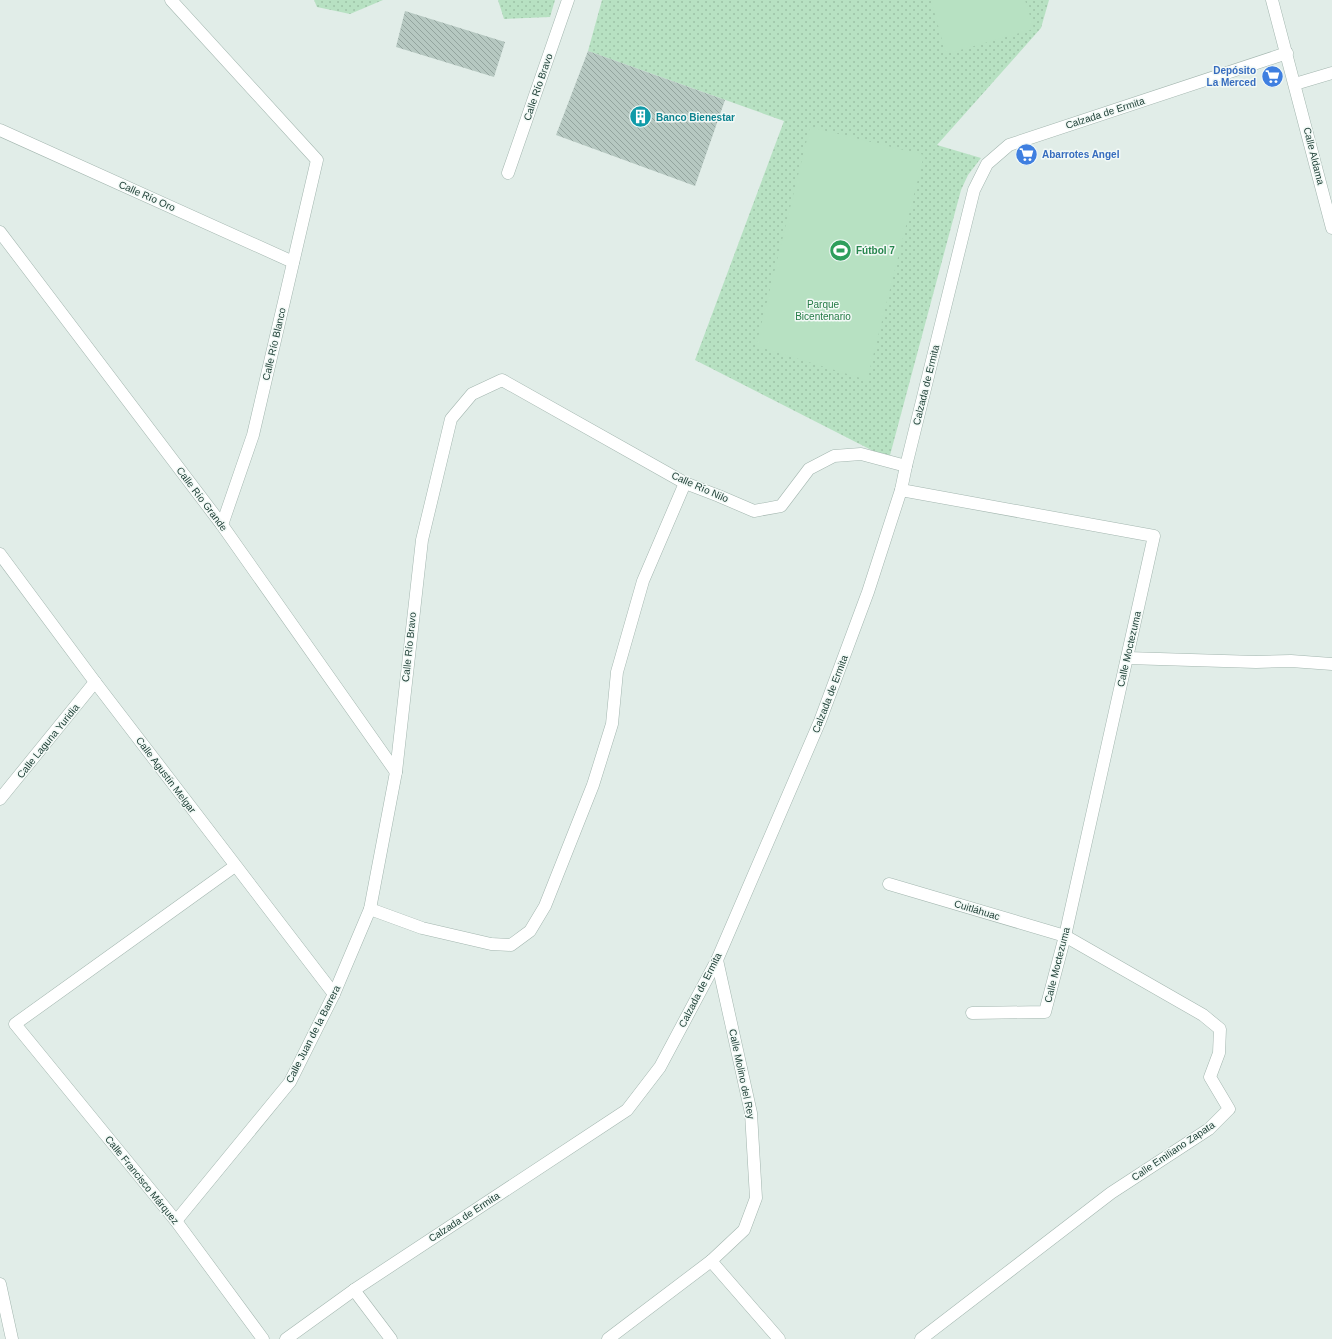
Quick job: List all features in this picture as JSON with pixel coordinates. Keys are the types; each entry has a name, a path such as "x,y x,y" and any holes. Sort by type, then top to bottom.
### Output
{"street":[{"name":"Calle Río Blanco","path":"171,0 317,160 253,435 222,526"},
{"name":"Calle Río Bravo","path":"508,173 568,0"},
{"name":"Calle Aldama","path":"1272,0 1332,228"},
{"name":"Calzada de Ermita","path":"286,1339 354,1290 627,1110 660,1067 717,960 820,721 868,592 901,490 974,190 988,164 1009,145 1287,53"},
{"path":"1295,84 1332,74"},
{"name":"Calle Río Oro","path":"0,130 293,262"},
{"name":"Calle Río Grande","path":"0,232 222,526 396,772"},
{"name":"Calle Río Nilo","path":"472,394 502,380 685,483 754,511 782,506 809,469 834,456 861,454 906,466"},
{"name":"Calle Río Bravo","path":"370,909 396,772 422,540 451,420 472,394"},
{"path":"370,909 422,928 491,944 511,945 530,931 545,906 593,785 612,724 617,672 643,582 685,483"},
{"name":"Calle Moctezuma","path":"901,490 1154,536 1064,936 1045,1012 972,1013"},
{"name":"Calle Agustín Melgar","path":"0,554 95,682 334,994"},
{"path":"1127,658 1256,662 1291,661 1332,664"},
{"name":"Calle Laguna Yuridia","path":"0,799 95,682"},
{"name":"Calle Francisco Márquez","path":"235,866 15,1024 176,1221 263,1339"},
{"name":"Cuitláhuac","path":"889,884 1064,936"},
{"name":"Calle Juan de la Barrera","path":"176,1221 290,1082 334,994 370,909"},
{"name":"Calle Emiliano Zapata","path":"921,1339 1111,1193 1208,1128 1229,1109 1210,1077 1219,1053 1220,1029 1203,1015 1064,936"},
{"name":"Calle Molino del Rey","path":"608,1339 711,1261 744,1230 756,1198 751,1113 717,960"},
{"path":"711,1261 779,1339"},
{"path":"0,1284 12,1339"},
{"path":"354,1290 391,1339"}],"green space":[{"path":"314,0 383,0 350,14 317,7"},
{"path":"498,0 555,0 550,17 504,19"},
{"name":"Parque Bicentenario","path":"602,0 1049,0 1041,28 937,145 981,158 968,175 961,190 889,459 695,360 784,121 588,51"},
{"path":"931,0 1025,0 1034,29 946,54"},
{"name":"Fútbol 7","path":"810,127 924,155 867,380 756,346"}],"building":[{"path":"405,11 505,42 494,77 396,47"},
{"name":"Banco Bienestar","path":"588,51 725,100 695,186 556,135"}],"place":[{"name":"Depósito La Merced","path":"1272,76"},
{"name":"Banco Bienestar","path":"641,117"},
{"name":"Abarrotes Angel","path":"1027,154"},
{"name":"Fútbol 7","path":"840,250"}]}
